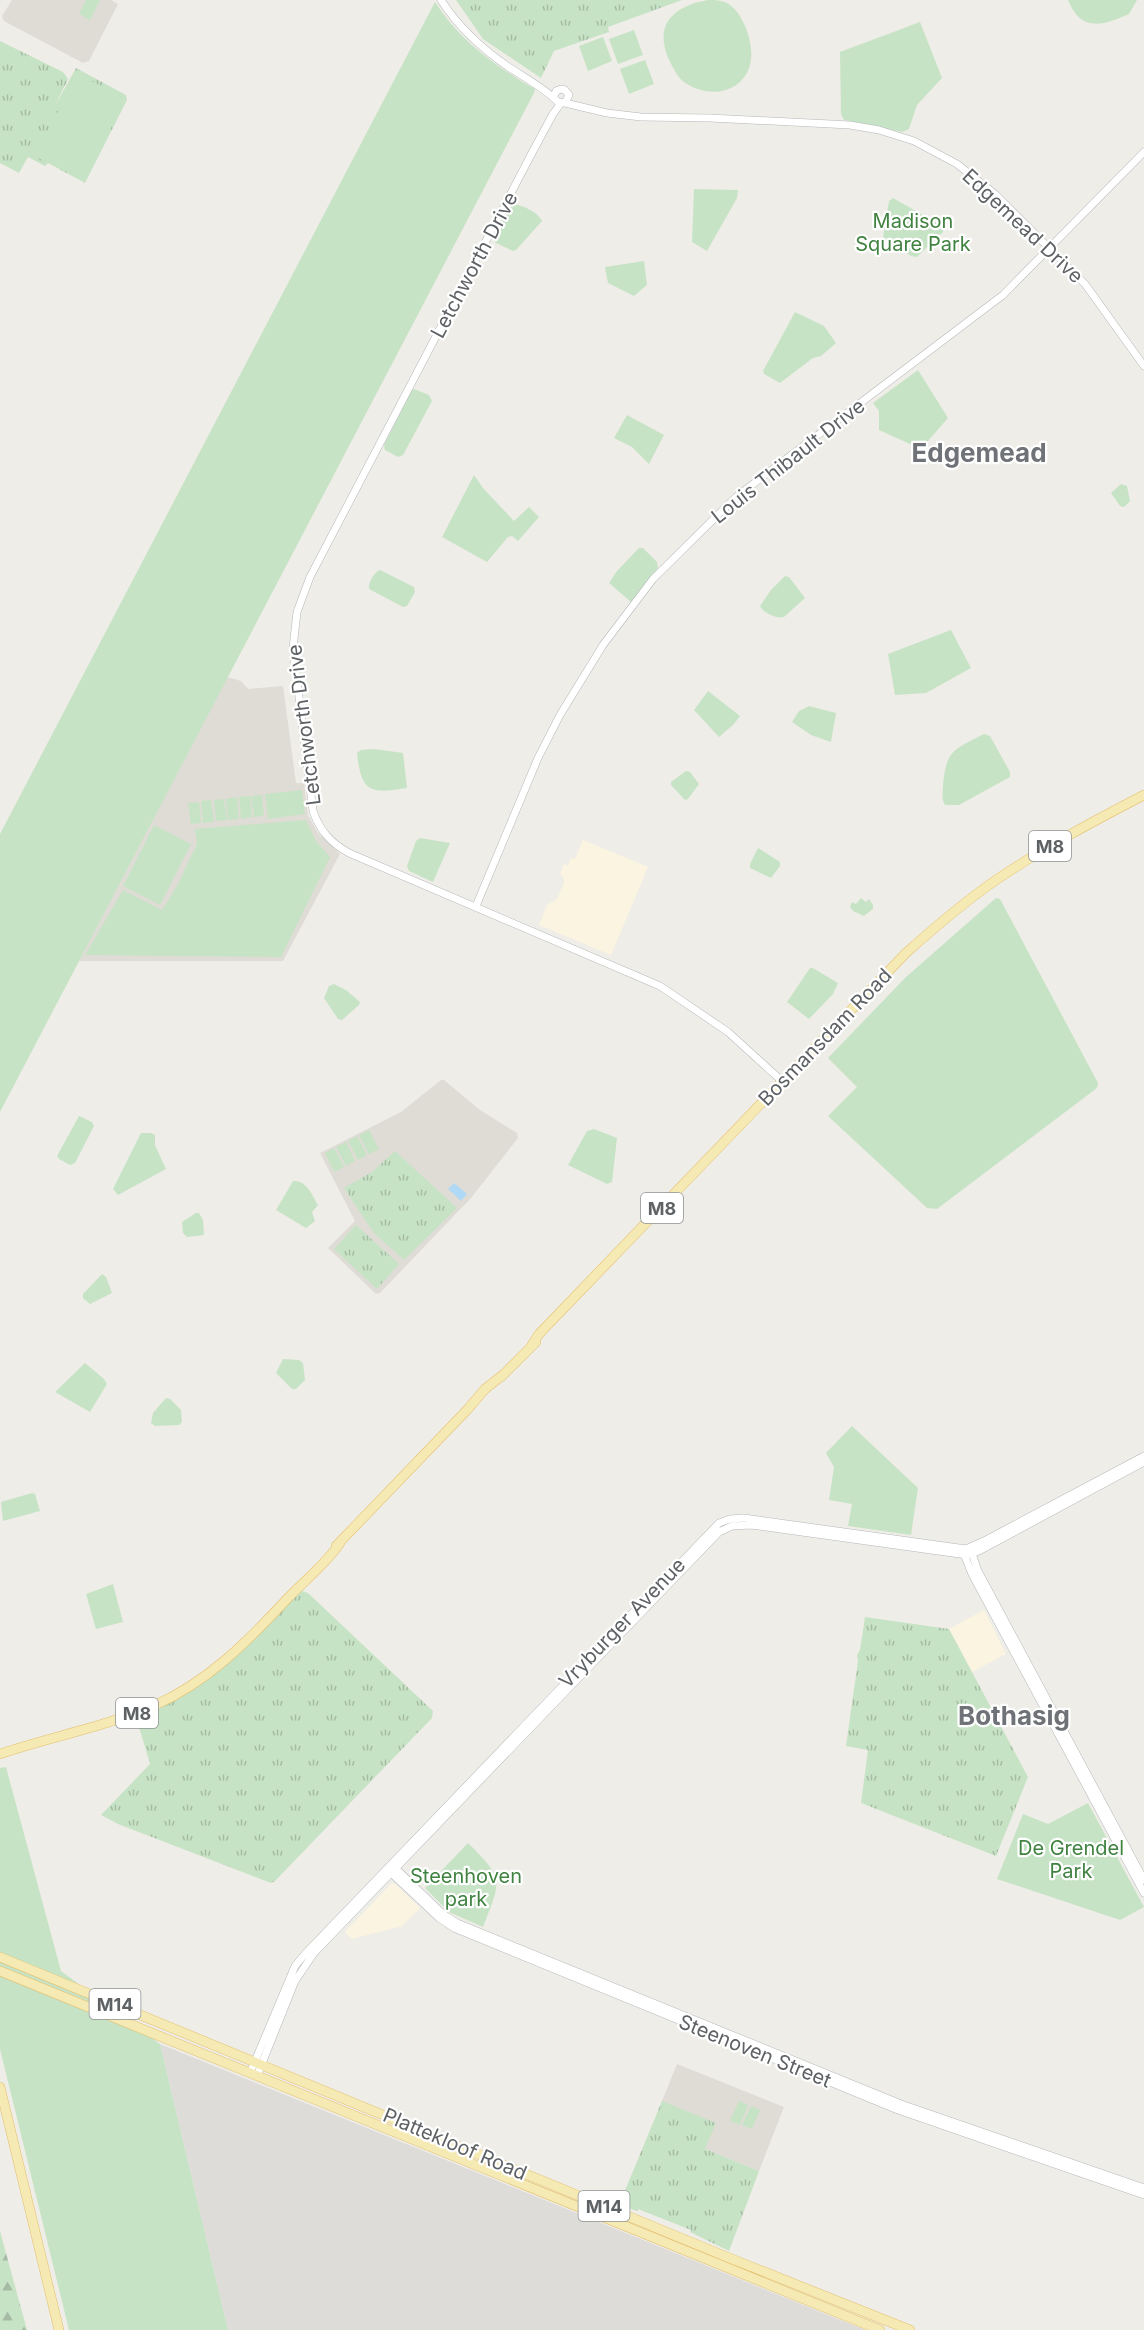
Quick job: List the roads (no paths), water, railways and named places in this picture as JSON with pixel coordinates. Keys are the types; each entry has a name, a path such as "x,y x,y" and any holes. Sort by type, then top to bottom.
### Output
{"main road":[{"name":"Bosmansdam Road","path":"0,1750 122,1718 154,1706 203,1678 243,1646 305,1581 320,1560 340,1543 467,1410 497,1384 539,1334 906,953 942,921 1019,864 1144,795"},
{"name":"Bosmansdam Road","path":"1106,815 1144,800"},
{"name":"Bosmansdam Road","path":"0,1755 22,1746"},
{"name":"Plattekloof Road","path":"0,1957 727,2257 910,2330"},
{"name":"Plattekloof Road","path":"0,1971 880,2330"},
{"path":"0,2087 59,2330"}],"street":[{"name":"Edgemead Drive","path":"441,0 462,29 482,48 558,99 607,113 645,117 835,124 892,134 914,141 970,173 996,195 1085,284 1144,366"},
{"name":"Edgemead Drive","path":"558,99 563,89 576,100 617,114"},
{"name":"Letchworth Drive","path":"569,95 558,99 553,114 310,577 299,604 294,634 295,664 311,801 322,831 335,845 660,986 728,1032 783,1082"},
{"name":"Louis Thibault Drive","path":"476,906 538,758 560,715 605,642 653,579 736,497 1003,295 1144,152"},
{"path":"968,1551 1144,1456"},
{"path":"968,1551 1144,1462"},
{"name":"Vryburger Avenue","path":"254,2075 296,1966 719,1524 730,1519 744,1518 968,1551"},
{"path":"968,1551 1144,1880"},
{"path":"968,1551 1067,1753 1144,1893"},
{"name":"Steenoven Street","path":"391,1868 443,1914 457,1923 900,2104 1144,2188"},
{"name":"Steenoven Street","path":"391,1868 439,1918 454,1928 898,2110 1144,2195"}],"water":[{"path":"454,1183 467,1194 461,1201 448,1189"}],"district":[{"name":"Edgemead","path":"979,452"},
{"name":"Bothasig","path":"1014,1715"}],"park label":[{"name":"Madison Square Park","path":"913,232"},
{"name":"De Grendel Park","path":"1071,1860"},
{"name":"Steenhoven park","path":"466,1888"}]}
